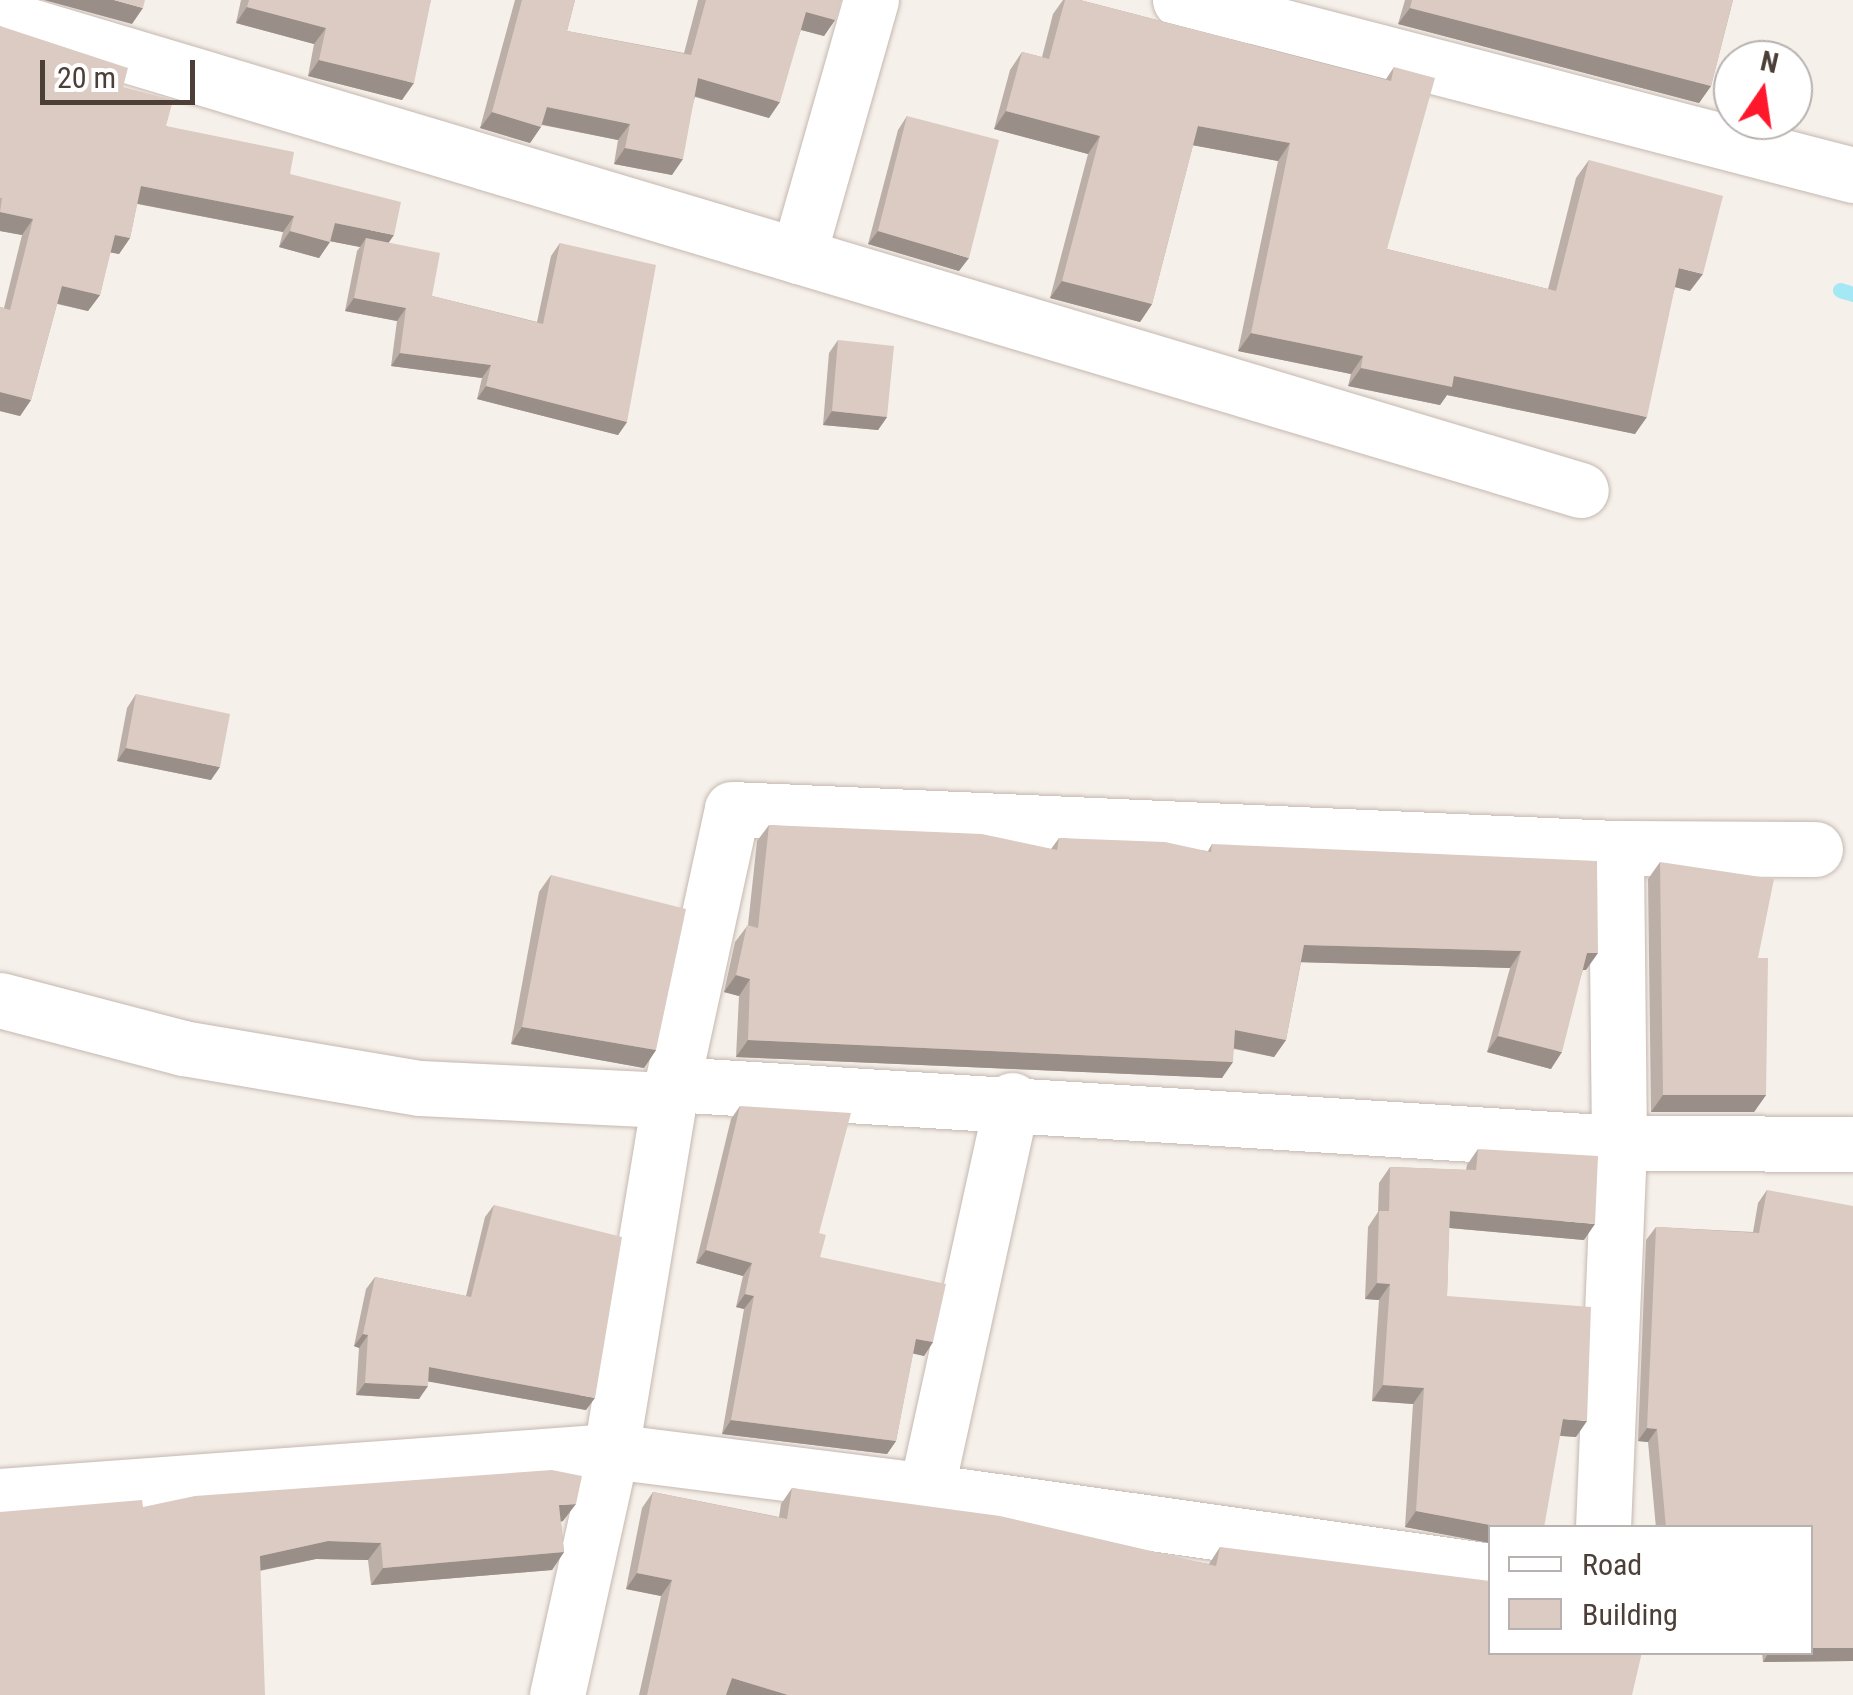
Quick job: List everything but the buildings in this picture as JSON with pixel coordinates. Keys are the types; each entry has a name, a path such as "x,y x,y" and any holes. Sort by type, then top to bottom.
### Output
{"street":[{"path":"798,256 871,0"},
{"path":"1180,0 1853,175"},
{"path":"0,18 1581,490"},
{"path":"558,1695 611,1452 670,1092 732,810 1616,848 1816,849"},
{"path":"1603,1525 1619,1143 1616,848"},
{"path":"0,1000 182,1048 420,1088 1012,1100 1619,1143 1853,1144"},
{"path":"926,1491 1012,1100"},
{"path":"0,1496 611,1452 926,1491 1488,1571"}],"waterway":[{"path":"1840,290 1853,294"}]}
